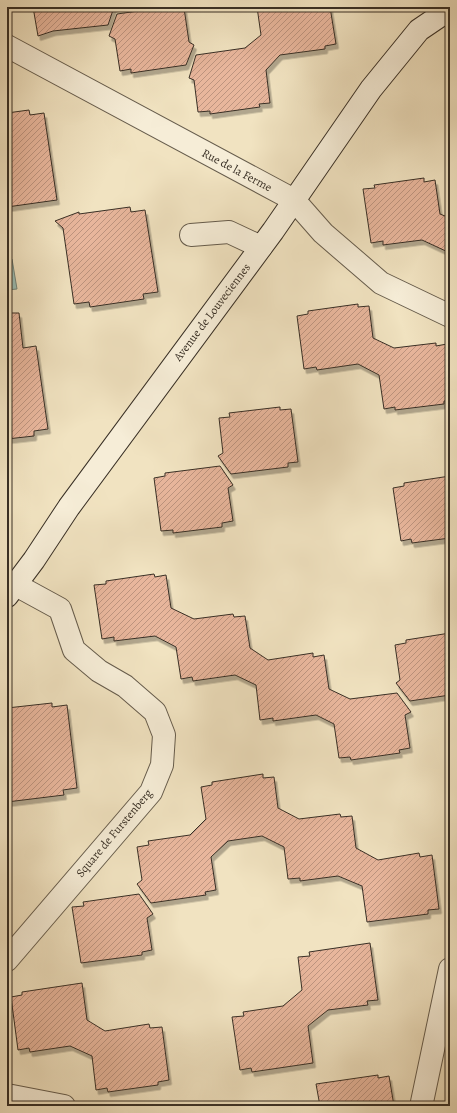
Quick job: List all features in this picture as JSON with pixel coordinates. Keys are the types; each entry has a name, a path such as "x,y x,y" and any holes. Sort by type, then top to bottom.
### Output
{"street":[{"name":"Avenue de Louveciennes","path":"419,30 424,7"},
{"name":"Avenue de Louveciennes","path":"11,590 69,507 320,165 371,88 419,30 450,9"},
{"name":"Rue de la Ferme","path":"7,46 294,200 323,233 381,283 450,316"},
{"path":"191,235 230,232 261,247"},
{"name":"Square de Furstenberg","path":"7,960 151,792 162,764 164,735 155,712 126,686 100,671 74,650 60,609 11,590"},
{"path":"423,1106 422,1102 450,969"},
{"path":"7,1095 64,1106"}],"water":[{"path":"12,259 17,289 7,290 7,260"}],"building":[{"path":"33,7 114,7 108,25 53,31 38,36"},
{"path":"173,7 173,9 184,8 189,42 194,45 186,65 131,73 131,69 120,71 115,39 109,36 117,14"},
{"path":"257,7 330,7 336,44 325,46 325,49 280,55 266,70 270,103 259,104 260,107 210,114 210,111 198,112 194,80 189,78 196,55 245,48 261,35"},
{"path":"29,110 30,115 44,113 57,200 7,207 7,113"},
{"path":"424,178 424,182 435,180 440,214 450,218 450,253 422,240 383,245 383,241 371,243 363,189 375,188 374,185"},
{"path":"130,207 131,212 145,210 158,292 143,294 144,299 90,307 89,302 74,304 63,228 55,221 79,212 79,214"},
{"path":"358,304 358,307 369,306 373,338 394,348 436,343 436,346 447,344 450,367 450,400 444,401 444,404 395,410 395,407 384,409 379,375 358,364 317,370 316,367 304,369 297,316 308,314 308,311"},
{"path":"7,313 19,313 23,348 36,346 48,429 34,431 34,436 7,439"},
{"path":"280,407 280,410 291,409 298,462 288,463 288,467 231,474 218,456 223,453 219,418 230,417 229,413"},
{"path":"220,466 233,485 228,488 233,521 222,523 222,527 173,533 173,530 161,531 154,478 165,476 165,473"},
{"path":"450,476 450,538 412,543 411,539 401,541 393,488 404,486 404,483"},
{"path":"154,574 155,577 166,575 171,608 194,619 233,614 234,617 245,616 250,648 268,660 313,653 313,657 324,655 329,689 350,699 397,693 411,712 405,715 410,748 399,750 400,753 351,760 350,757 339,758 334,724 316,715 273,721 273,718 260,720 256,685 235,675 193,681 192,677 181,679 176,647 155,636 114,641 114,637 102,639 94,585 106,584 106,581"},
{"path":"450,633 450,695 410,701 396,683 400,680 395,645 406,643 406,640"},
{"path":"52,703 52,707 67,705 77,788 63,790 64,795 7,802 7,708"},
{"path":"263,774 263,778 274,777 278,808 299,819 340,814 341,817 352,816 356,848 378,860 419,853 420,857 432,855 439,909 428,910 428,914 367,922 362,886 338,876 300,881 300,878 288,879 284,847 262,836 228,841 211,857 216,890 205,892 206,895 151,903 137,884 142,880 137,847 149,845 148,841 190,835 206,819 201,787 212,785 212,782"},
{"path":"139,894 153,914 147,918 152,950 142,952 142,955 81,963 72,907 84,906 83,902"},
{"path":"370,943 378,1000 367,1001 368,1005 328,1010 308,1026 313,1063 252,1072 251,1068 240,1070 232,1017 244,1016 243,1012 283,1006 302,990 298,957 310,956 309,952"},
{"path":"82,983 87,1020 105,1031 149,1024 150,1028 162,1027 169,1080 158,1082 158,1085 108,1092 107,1088 96,1090 92,1056 70,1046 30,1052 29,1048 18,1050 11,997 22,995 22,992"},
{"path":"378,1075 378,1078 389,1076 394,1106 320,1106 316,1084"}]}
